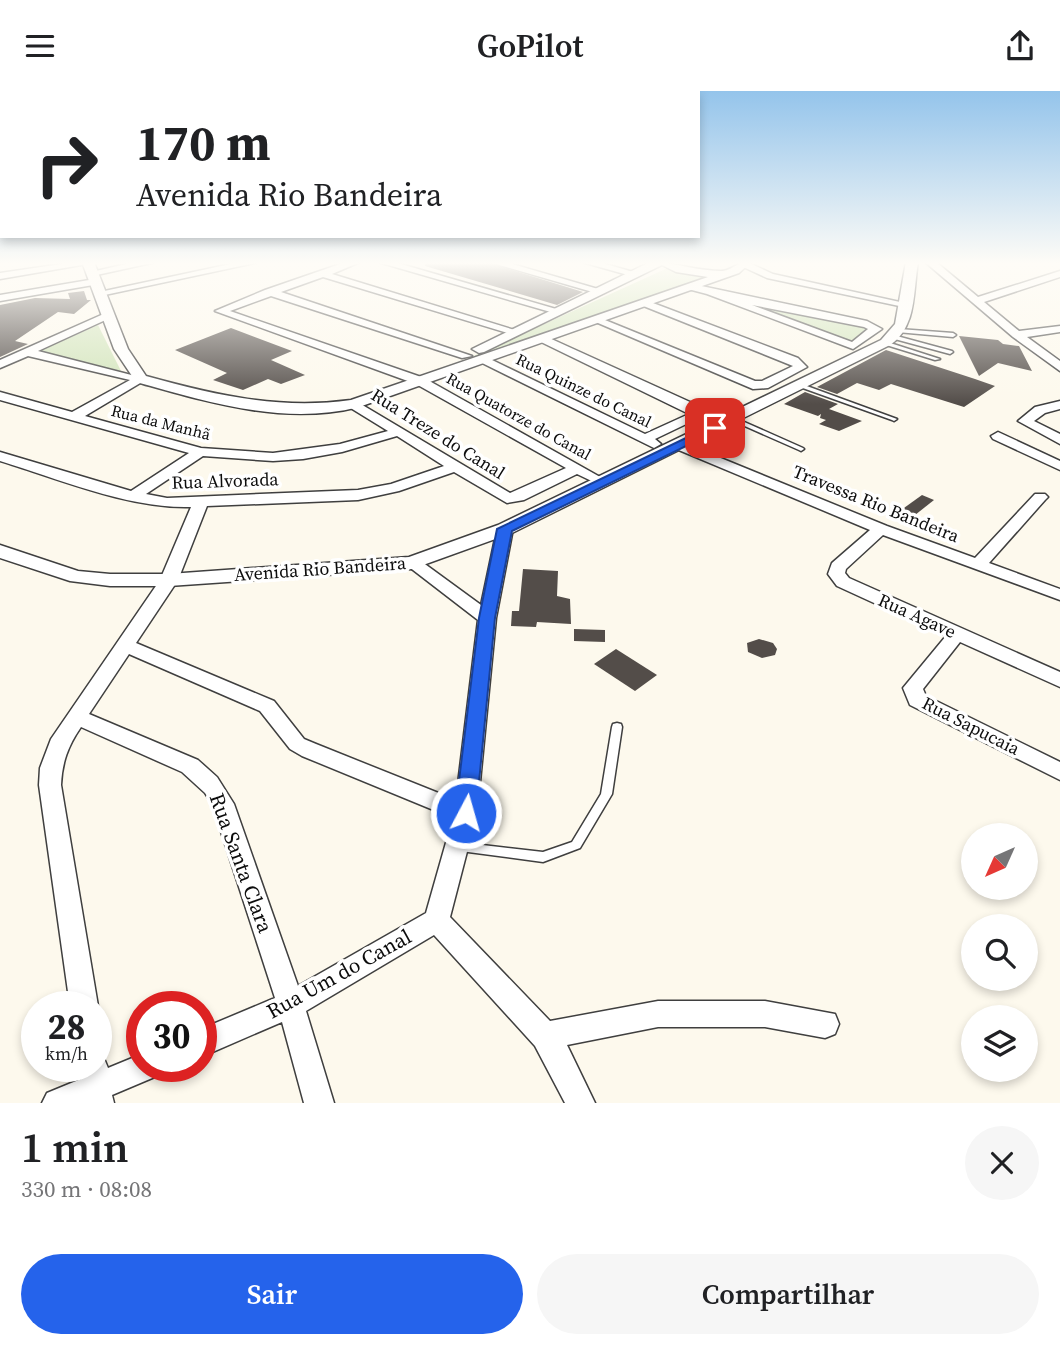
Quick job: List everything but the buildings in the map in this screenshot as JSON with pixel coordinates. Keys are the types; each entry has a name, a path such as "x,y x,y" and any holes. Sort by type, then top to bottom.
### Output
{"street":[{"path":"106,309 121,349 141,379"},
{"name":"Rua Quatorze do Canal","path":"225,309 220,311 420,381 602,482"},
{"path":"322,309 466,356 487,355 515,332 562,309"},
{"path":"440,309 515,332"},
{"path":"552,309 558,311"},
{"path":"26,352 267,409 306,411 354,404 487,355 627,309"},
{"path":"596,320 748,383 764,385 802,365 661,309"},
{"path":"756,309 853,345 876,328 793,309"},
{"path":"892,337 903,321 904,309"},
{"path":"987,309 1060,367"},
{"path":"0,364 108,315"},
{"path":"1017,335 1060,329"},
{"name":"Avenida Rio Bandeira","path":"0,551 77,577 169,580 412,563 505,529 800,386 892,337"},
{"path":"542,339 696,410 696,416 645,439"},
{"name":"Rua Quinze do Canal","path":"487,355 645,439 673,448"},
{"path":"442,372 466,356"},
{"path":"778,378 800,386"},
{"path":"73,417 141,379"},
{"name":"Rua da Manhã","path":"0,396 200,452 273,457 303,455 342,448 398,432"},
{"name":"Rua Treze do Canal","path":"354,404 502,497 511,498 578,468"},
{"path":"1060,405 1040,410 1025,423 1060,440"},
{"path":"998,436 1060,466"},
{"name":"Travessa Rio Bandeira","path":"673,448 1060,596"},
{"path":"133,496 200,452"},
{"name":"Rua Alvorada","path":"0,456 133,496 167,503 358,495 394,488 454,467"},
{"path":"978,565 1040,496"},
{"path":"82,991 50,786 54,756 169,580 201,502"},
{"path":"505,529 487,618 466,813 438,920 545,1036 580,1103"},
{"name":"Rua Agave","path":"881,529 838,567 836,570 839,578 856,589 1060,680"},
{"path":"412,563 487,618"},
{"name":"Rua Sapucaia","path":"957,634 913,688 913,694 926,706 1060,772"},
{"path":"127,646 267,706 297,744 309,750 466,813"},
{"name":"Rua Santa Clara","path":"78,718 190,766 205,776 214,788 223,804 291,1005 319,1103"},
{"name":"Rua Um do Canal","path":"217,1036 291,1005 438,920"},
{"path":"545,1036 658,1014 765,1014 825,1024"},
{"path":"57,1103 126,1074"}],"lane":[{"path":"892,337 953,335"},
{"path":"892,337 950,352"},
{"path":"892,337 937,359"},
{"path":"800,386 894,419"},
{"path":"733,419 801,449"},
{"path":"457,846 543,857 576,845 606,794 617,727"}],"green space":[{"path":"577,309 624,309 434,374"},
{"path":"765,309 784,309 868,327 851,342"},
{"path":"98,325 121,371 38,352"}],"route":[{"path":"466,813 487,618 505,529 715,428"}]}
